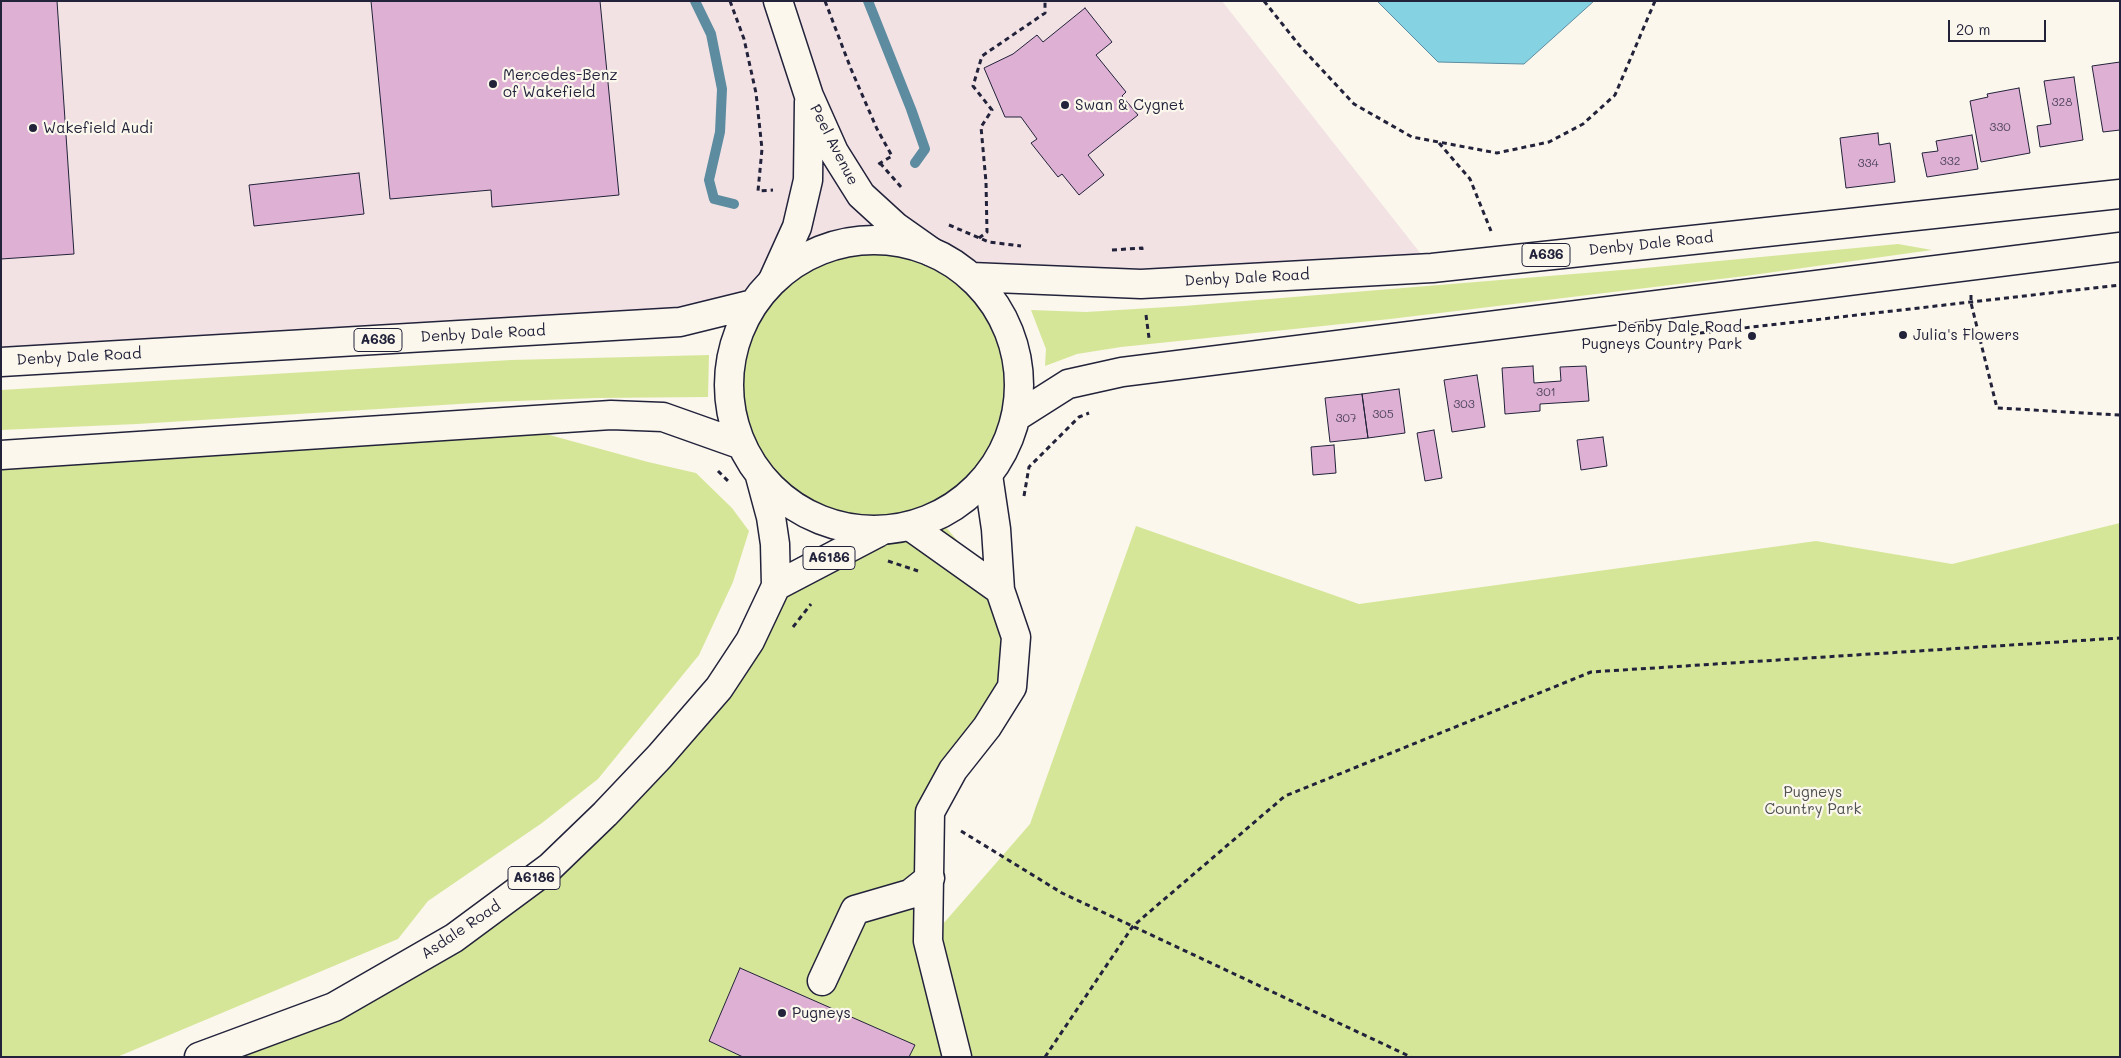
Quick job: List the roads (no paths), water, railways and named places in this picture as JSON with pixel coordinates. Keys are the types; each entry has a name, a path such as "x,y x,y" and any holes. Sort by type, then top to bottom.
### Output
{"main road":[{"name":"Peel Avenue","path":"778,1 809,96 834,152 861,195 896,227 930,251"},
{"name":"Peel Avenue","path":"773,280 797,227 808,180 809,96"},
{"name":"Denby Dale Road","path":"971,277 1141,284 1432,268 2120,194"},
{"path":"858,240 895,241 930,251 951,262 971,277 997,307 1014,344 1020,381 1016,418 1006,448 988,476 965,499 937,517 910,526 882,530 854,529 827,523 802,511 780,496 758,473 742,445 731,410 729,374 737,337 754,304 773,280 802,259 829,247 858,240"},
{"path":"1016,418 1068,384 1122,372 2120,247"},
{"name":"Denby Dale Road","path":"1,362 680,322 754,304"},
{"path":"1,455 612,415 663,417 742,445"},
{"name":"Asdale Road","path":"199,1057 334,1008 454,938 550,867 605,814 660,756 719,688 750,641 776,586 775,544 771,517 758,473"},
{"path":"957,1057 928,941 930,812 953,770 987,727 1012,687 1016,637 1000,590 996,529 988,476"},
{"path":"910,526 1000,590"},
{"name":"A6186","path":"776,586 882,530"},
{"path":"822,981 855,910 910,894 930,878"}],"water":[{"path":"1377,1 1594,1 1524,64 1438,62"}],"waterway":[{"path":"695,1 711,34 722,89 720,132 709,180 714,199 734,204"},
{"path":"868,1 925,149 915,163"}],"place":[{"name":"Mercedes-Benz of Wakefield","path":"493,84"},
{"name":"Swan & Cygnet","path":"1065,105"},
{"name":"Wakefield Audi","path":"33,128"},
{"name":"Julia's Flowers","path":"1903,335"},
{"name":"Denby Dale Road Pugneys Country Park","path":"1752,336"},
{"name":"Pugneys","path":"782,1013"}],"park label":[{"name":"Pugneys Country Park","path":"1813,800"}]}
